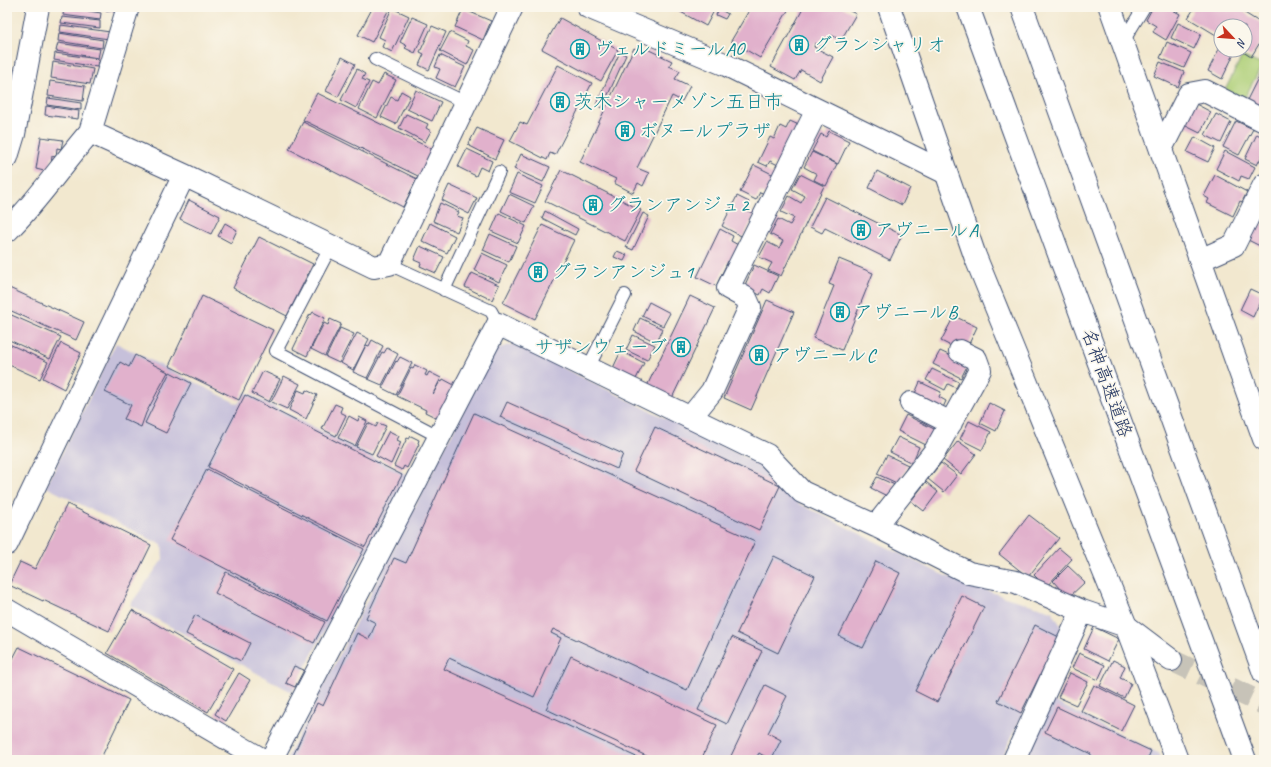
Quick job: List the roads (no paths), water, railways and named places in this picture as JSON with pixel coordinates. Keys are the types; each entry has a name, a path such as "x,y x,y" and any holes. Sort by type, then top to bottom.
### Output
{"main road":[{"path":"7,157 14,134 38,7"},
{"path":"7,231 23,215 90,132 128,7"},
{"path":"90,132 184,175 374,267 389,264 512,7"},
{"path":"588,7 724,64 946,173"},
{"path":"889,7 975,256 1126,626 1177,760"},
{"name":"名神高速道路","path":"968,7 1245,760"},
{"path":"1022,7 1264,673"},
{"path":"1110,7 1264,439"},
{"path":"1161,149 1189,94 1205,91 1264,121"},
{"path":"690,418 712,391 750,307 746,298 728,288 818,110"},
{"path":"7,544 184,175"},
{"path":"1200,260 1234,245 1264,185"},
{"path":"271,760 498,324 767,455 802,492 970,572 1016,582 1082,611 1126,626 1171,660"},
{"path":"876,526 935,451 980,370 976,359 960,350"},
{"path":"911,403 951,423"},
{"path":"7,610 262,760"},
{"path":"1014,760 1082,611"}],"lane":[{"path":"1122,43 1144,7"},
{"path":"375,58 466,103"},
{"path":"444,290 499,172"},
{"path":"331,246 276,351 440,437"},
{"path":"389,264 491,311 498,324"},
{"path":"588,368 625,295"}],"tunnel":[{"path":"1171,660 1264,704"}],"place":[{"name":"グランシャリオ","path":"799,45"},
{"name":"ヴェルドミールAO","path":"580,49"},
{"name":"茨木シャーメゾン五日市","path":"560,102"},
{"name":"ボヌールプラザ","path":"625,131"},
{"name":"グランアンジュ2","path":"593,205"},
{"name":"アヴニールA","path":"861,230"},
{"name":"グランアンジュ1","path":"538,272"},
{"name":"アヴニールB","path":"840,312"},
{"name":"サザンウェーブ","path":"681,347"},
{"name":"アヴニールC","path":"759,355"}]}
